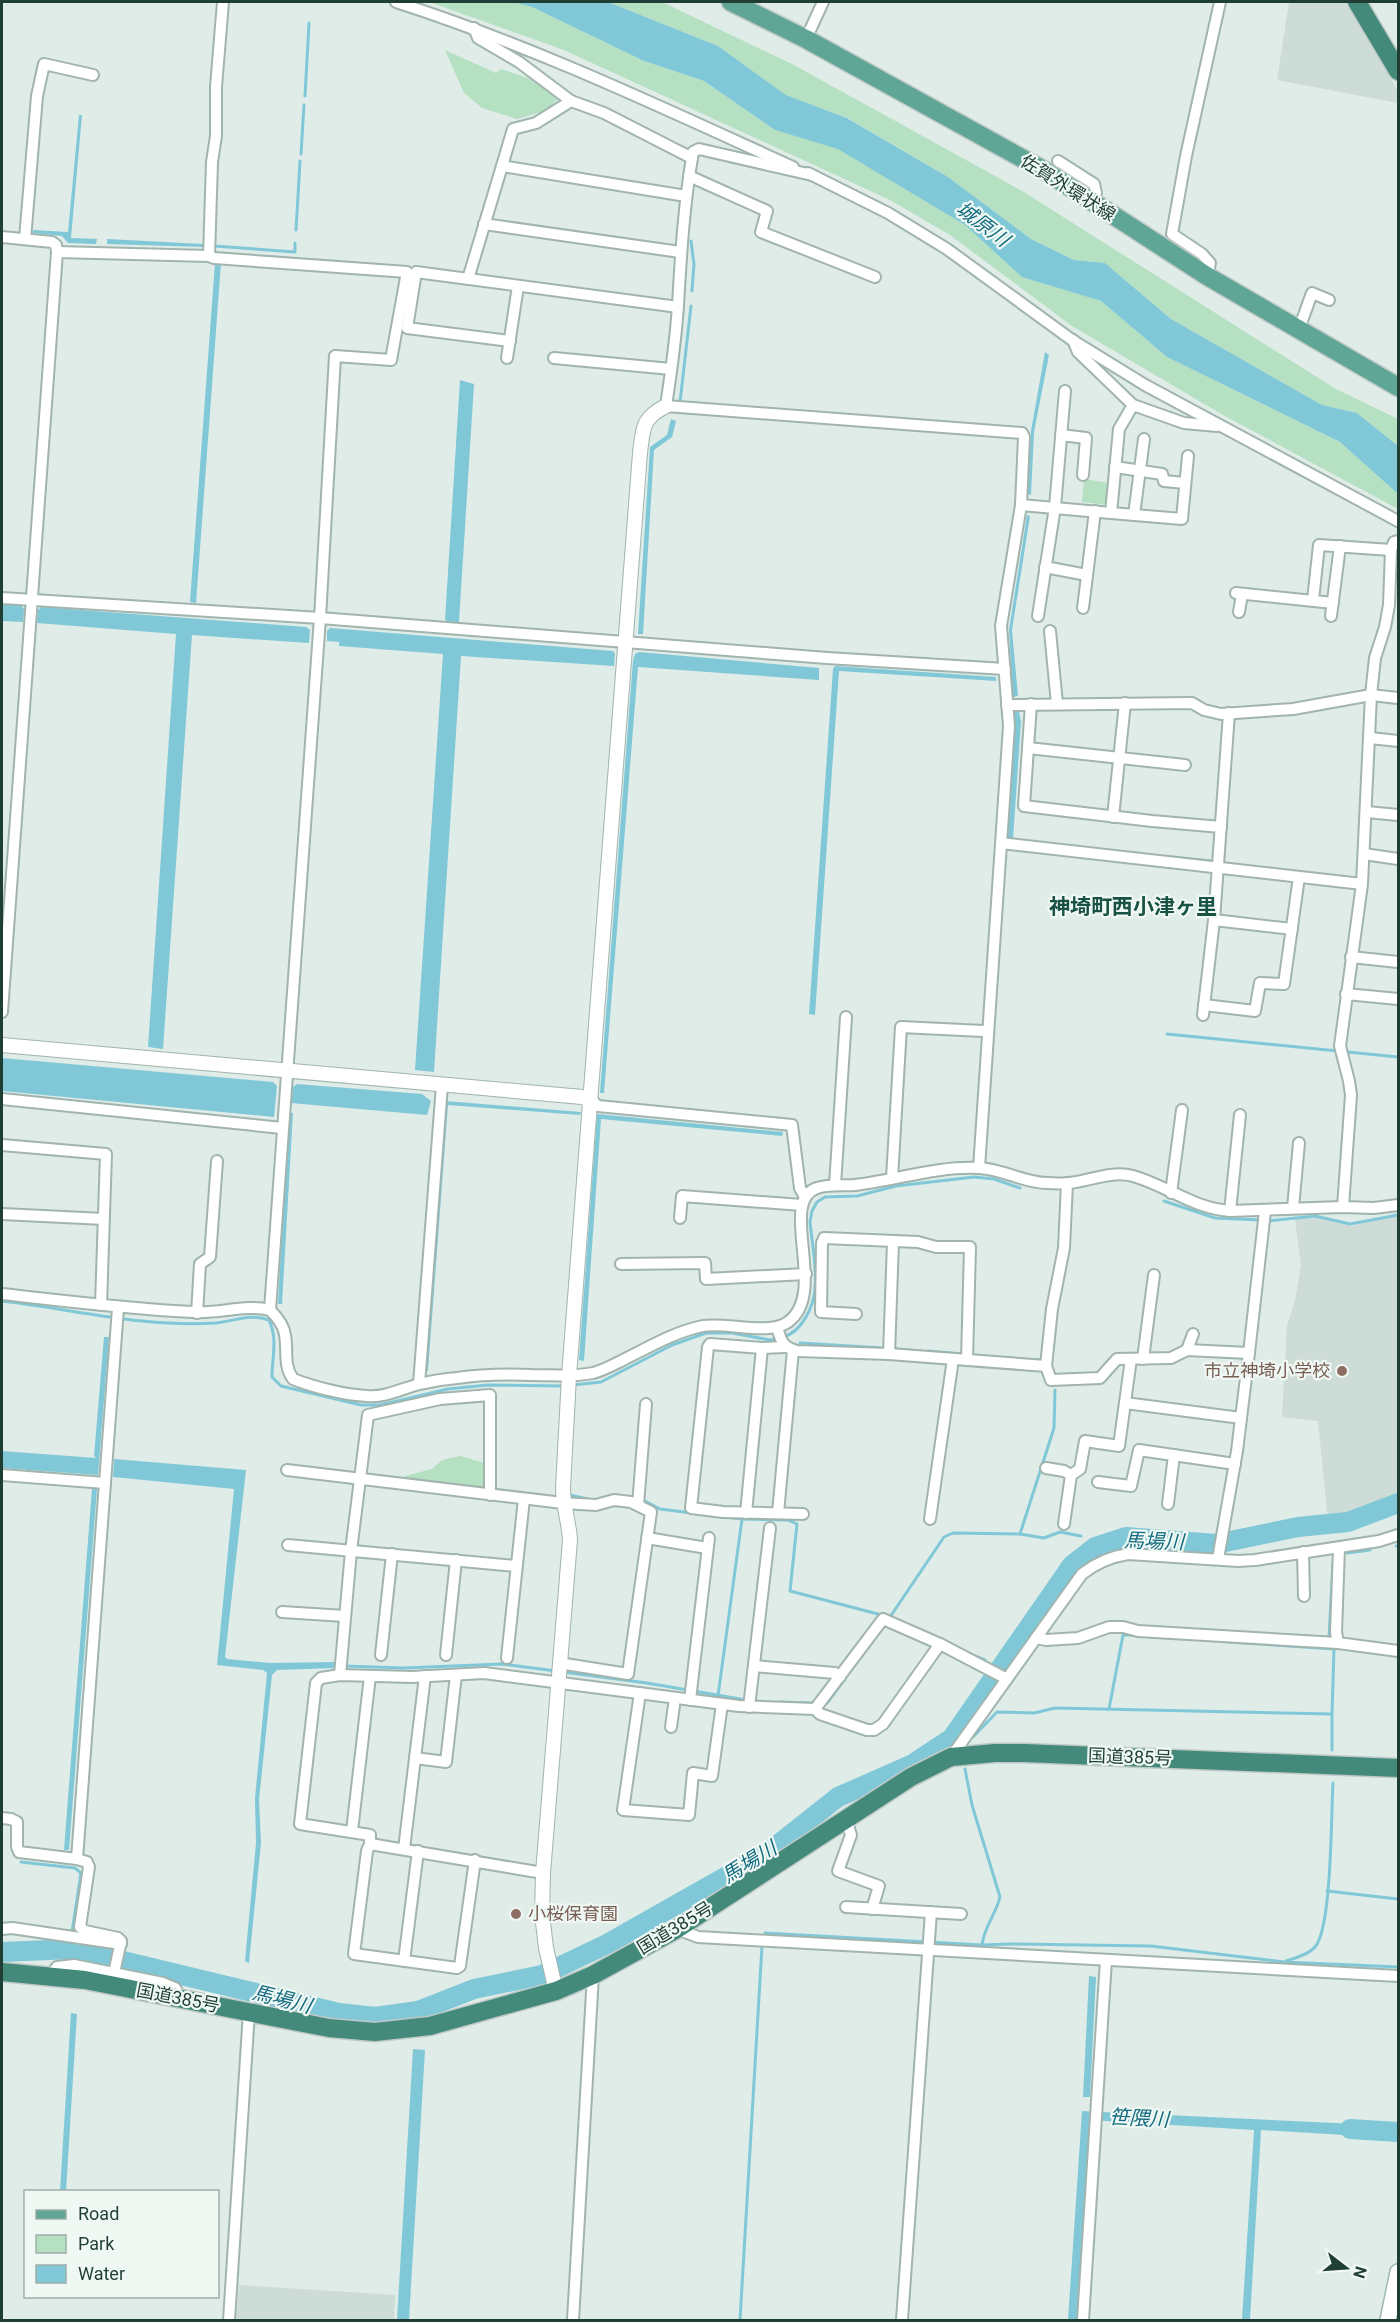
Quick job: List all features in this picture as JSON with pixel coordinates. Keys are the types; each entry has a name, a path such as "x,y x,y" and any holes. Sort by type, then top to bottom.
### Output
{"highway":[{"path":"1357,2 1398,71"},
{"name":"国道385号","path":"2,1972 85,1980 329,2028 375,2032 430,2026 593,1975 677,1929 911,1777 951,1757 1024,1753 1398,1768"}],"main road":[{"name":"佐賀外環状線","path":"731,2 806,39 1045,171 1207,276 1398,387"},
{"path":"1388,2320 1398,2272"}],"street":[{"path":"209,256 212,162 216,136 216,87 223,2"},
{"path":"396,2 474,28 566,65 812,175 888,213 947,249 1072,340 1145,385 1398,521"},
{"path":"806,39 823,2"},
{"path":"1207,276 1210,262 1172,234 1220,2"},
{"path":"474,28 478,38 519,62 571,101 613,117 692,158"},
{"path":"25,239 37,96 44,64 93,75"},
{"path":"468,279 513,129 536,123 571,101"},
{"path":"666,406 678,307 680,252 693,152 699,149 812,175"},
{"path":"1058,161 1094,184 1096,193 1092,202"},
{"path":"502,166 686,196"},
{"path":"689,176 767,211 761,232 875,276"},
{"path":"484,224 680,252"},
{"path":"2,237 51,242 56,245 57,252 2,1012"},
{"path":"57,252 209,256 407,272 391,360 335,356 320,618 270,1310"},
{"path":"510,341 406,328 416,272 678,307"},
{"path":"507,358 518,286"},
{"path":"1299,329 1312,293 1329,300"},
{"path":"1072,340 1078,352 1133,405 1184,423 1221,427"},
{"path":"554,358 671,369"},
{"path":"1038,616 1054,507 1065,391"},
{"path":"1111,513 1119,429 1133,405"},
{"path":"555,1987 546,1948 542,1914 543,1873 570,1540 569,1524 563,1503 568,1383 640,453 644,424 652,413 666,406 1022,434 1024,437 1021,505 1001,626 1009,726 978,1168"},
{"path":"1061,435 1086,438 1083,475"},
{"path":"1134,515 1143,439"},
{"path":"1021,505 1182,519 1188,456"},
{"path":"1115,467 1162,474 1164,481 1185,483"},
{"path":"1083,608 1095,511"},
{"path":"1313,600 1318,545 1395,545 1389,605 1375,658 1371,695 1362,884 1346,994 1341,1050 1351,1095 1343,1207"},
{"path":"1331,616 1340,546"},
{"path":"1045,567 1087,575"},
{"path":"1239,612 1239,594 1333,603"},
{"path":"2,598 320,618 827,658 1005,669"},
{"path":"1050,631 1057,704"},
{"path":"1007,705 1192,703 1204,710 1221,714 1293,709 1371,695 1398,698"},
{"path":"1113,817 1125,703"},
{"path":"1031,704 1024,806 1113,817 1221,826"},
{"path":"1229,713 1214,920 1203,1010 1255,1011 1260,983 1284,984 1299,877"},
{"path":"1370,738 1398,741"},
{"path":"1028,747 1185,765"},
{"path":"1367,812 1398,816"},
{"path":"1001,843 1362,884"},
{"path":"1364,854 1398,858"},
{"path":"1214,920 1292,929"},
{"path":"1351,957 1398,962"},
{"path":"1346,994 1398,999"},
{"path":"835,1185 846,1017"},
{"path":"892,1178 902,1027 983,1031"},
{"path":"2,1045 582,1097 598,1106 792,1125 800,1188 804,1201 801,1217 821,1312 856,1314"},
{"path":"419,1384 442,1085"},
{"path":"2,1099 282,1128"},
{"path":"1171,1193 1182,1110"},
{"path":"1230,1211 1240,1115"},
{"path":"1293,1208 1299,1143"},
{"path":"2,1145 106,1154 101,1305"},
{"path":"197,1312 200,1264 210,1257 217,1161"},
{"path":"804,1201 814,1189 835,1185 853,1185 951,1169 978,1168 1004,1171 1043,1184 1067,1183 1117,1174 1132,1176 1212,1210 1265,1211 1293,1208 1374,1208 1398,1205"},
{"path":"1067,1183 1064,1248 1052,1309 1046,1366 1051,1380 1100,1378 1117,1359 1171,1358 1187,1350 1250,1353"},
{"path":"680,1218 682,1196 804,1201"},
{"path":"1218,1559 1235,1464 1250,1353 1265,1211"},
{"path":"2,1214 104,1220"},
{"path":"778,1513 783,1340 788,1323 800,1308 813,1281 824,1238 918,1242 936,1247 970,1246 967,1360"},
{"path":"889,1354 893,1242"},
{"path":"621,1264 705,1263 706,1279 813,1281"},
{"path":"1143,1359 1154,1275"},
{"path":"2,1294 101,1305 118,1314 250,1308 270,1310 279,1319 285,1334 286,1363 293,1379 368,1397 459,1377 500,1374 568,1383 603,1370 654,1343 685,1331 762,1348 783,1340"},
{"path":"76,1859 118,1314"},
{"path":"803,1514 746,1513 691,1508 708,1335 722,1324 783,1340 889,1354 1046,1366"},
{"path":"1187,1350 1193,1334"},
{"path":"746,1513 762,1348"},
{"path":"930,1519 953,1359"},
{"path":"1064,1524 1071,1475 1080,1469 1085,1441 1119,1446 1131,1359"},
{"path":"340,1675 351,1551 368,1415 440,1399 490,1395 490,1495"},
{"path":"1125,1403 1241,1418"},
{"path":"638,1505 646,1404"},
{"path":"1098,1482 1131,1486 1139,1450 1235,1464"},
{"path":"1168,1504 1174,1455"},
{"path":"1046,1468 1064,1471 1071,1475"},
{"path":"287,1470 563,1503 596,1505 614,1500 631,1502 651,1512 628,1674 559,1672 425,1676 340,1675 321,1678 316,1683 300,1824 370,1835 354,1954 457,1968 460,1966 475,1860"},
{"path":"2,1475 105,1483"},
{"path":"507,1658 524,1499"},
{"path":"750,1702 770,1528"},
{"path":"951,1757 1082,1574 1110,1557 1128,1554 1255,1560 1340,1548 1398,1535"},
{"path":"647,1538 708,1543 690,1694"},
{"path":"288,1545 516,1566"},
{"path":"1338,1643 1336,1632 1340,1548"},
{"path":"1303,1552 1304,1596"},
{"path":"381,1655 392,1554"},
{"path":"446,1655 456,1560"},
{"path":"282,1612 345,1616"},
{"path":"815,1709 883,1619 990,1668 1007,1679"},
{"path":"1036,1638 1046,1640 1078,1638 1109,1627 1123,1627 1138,1631 1338,1643 1398,1651"},
{"path":"559,1672 639,1693 675,1698 690,1694 722,1704 750,1702 815,1709 820,1714 867,1730 874,1730 883,1724 940,1644"},
{"path":"754,1666 835,1673 840,1677"},
{"path":"415,1758 446,1762 456,1675"},
{"path":"352,1831 370,1676"},
{"path":"404,1849 425,1676"},
{"path":"639,1693 623,1810 689,1815 693,1773 712,1776 722,1704"},
{"path":"671,1727 675,1698"},
{"path":"2,1818 17,1822 19,1852 87,1862 89,1868 80,1927 85,1931 118,1938 121,1941 114,1973"},
{"path":"846,1819 850,1835 838,1871 879,1886 872,1909"},
{"path":"370,1844 543,1873"},
{"path":"404,1961 418,1851"},
{"path":"846,1907 962,1914"},
{"path":"902,2320 931,1912"},
{"path":"2,1929 12,1928 121,1944"},
{"path":"677,1929 698,1937 1398,1976"},
{"path":"1083,2320 1106,1960"},
{"path":"51,1975 57,1966 74,1965 163,1983 175,1988 181,1998"},
{"path":"573,2320 593,1975"},
{"path":"229,2320 249,2012"}],"shaded area":[{"path":"1289,2 1345,2 1398,91 1398,103 1277,80"},
{"name":"市立神埼小学校","path":"1398,1214 1398,1500 1346,1519 1328,1521 1318,1421 1282,1417 1287,1325 1295,1301 1301,1265 1295,1219 1319,1217 1351,1226"},
{"path":"239,2285 395,2295 394,2320 236,2320"}],"green space":[{"path":"429,2 513,2 532,7 644,61 704,81 775,130 838,148 965,225 1023,277 1101,301 1167,357 1340,442 1398,494 1398,509 1223,415 1072,326 950,235 890,200 564,50"},
{"path":"608,2 662,2 794,65 1022,191 1336,389 1398,419 1398,446 1357,413 1322,405 1171,319 1105,263 1074,260 1031,239 948,177 848,118 786,95 718,46"},
{"path":"445,50 496,73 501,69 530,79 558,99 544,111 517,119 482,108 464,93"},
{"path":"1084,479 1109,483 1107,505 1082,502"},
{"path":"460,1456 487,1464 488,1491 404,1481 405,1476 432,1469 442,1460"}],"water":[{"name":"城原川","path":"513,2 608,2 718,46 786,95 847,118 948,177 1031,239 1074,260 1105,263 1171,319 1322,405 1357,413 1398,446 1398,494 1340,442 1167,357 1101,301 1022,277 965,225 838,149 775,130 704,81 644,61 532,7"},
{"path":"79,115 82,115 71,238 97,239 96,244 68,243 62,236 33,233 33,230 68,232"},
{"path":"107,239 203,244 203,247 107,244"},
{"path":"215,263 221,263 196,603 190,602"},
{"path":"1045,352 1049,355 1034,432 1031,495 1028,494 1031,431"},
{"path":"460,380 474,384 459,622 452,623 445,620"},
{"path":"671,419 676,421 672,437 654,450 643,634 638,634 650,447 667,435"},
{"path":"1027,515 1030,516 1012,630 1018,696 1013,697 1009,630"},
{"path":"2,604 21,605 24,609 23,622 2,621"},
{"path":"41,607 306,627 310,630 309,643 192,635 163,1049 148,1047 176,634 37,623 38,610"},
{"path":"330,628 613,651 615,654 614,666 461,656 434,1072 415,1070 443,654 339,646 339,642 327,641 327,631"},
{"path":"639,652 819,668 819,680 638,667 604,1093 600,1093 633,660 635,654"},
{"path":"835,666 996,677 996,681 839,671 815,1015 809,1014"},
{"path":"1017,710 1021,722 1013,839 1008,838 1014,711"},
{"path":"2,1058 273,1082 277,1086 274,1117 2,1091"},
{"path":"297,1084 422,1094 431,1101 427,1115 291,1103 293,1087"},
{"path":"445,1101 581,1112 580,1115 448,1105 428,1371 425,1371"},
{"path":"289,1112 293,1113 282,1304 278,1304"},
{"path":"597,1114 783,1132 782,1136 601,1119 584,1361 579,1360"},
{"path":"104,1337 109,1337 98,1475 2,1468 2,1451 96,1458 94,1456"},
{"path":"114,1459 246,1470 225,1657 270,1663 336,1662 336,1668 277,1670 272,1675 259,1800 261,1843 249,1963 245,1961 256,1843 255,1798 267,1673 263,1670 217,1665 234,1489 113,1477"},
{"path":"92,1489 97,1489 69,1850 64,1850"},
{"path":"1089,1976 1096,1977 1090,2097 1083,2097"},
{"path":"71,2013 77,2014 66,2190 60,2190"},
{"path":"413,2049 425,2050 409,2320 397,2320"},
{"path":"1082,2111 1378,2125 1377,2137 1261,2130 1250,2320 1242,2320 1254,2130 1090,2120 1077,2320 1068,2320"}],"waterway":[{"path":"305,96 309,23"},
{"path":"301,154 304,105"},
{"path":"296,230 300,161"},
{"path":"691,241 694,264 692,291"},
{"path":"214,246 295,252 295,243"},
{"path":"680,402 691,306"},
{"path":"1171,857 1211,861"},
{"path":"1167,1034 1398,1057"},
{"path":"783,1337 796,1330 806,1317 812,1303 815,1272 810,1222 817,1202 825,1197 857,1196 896,1186 974,1177 994,1179 1020,1188"},
{"path":"1164,1201 1215,1218 1261,1220"},
{"path":"1268,1221 1315,1216 1350,1224 1398,1215"},
{"path":"2,1301 162,1323 216,1323 249,1317 269,1320 274,1341 272,1377 281,1386 361,1405 380,1405 448,1389 488,1385 564,1386"},
{"path":"573,1385 601,1382 672,1345 706,1333 732,1333 770,1340 777,1339"},
{"path":"800,1343 883,1348"},
{"path":"897,1349 921,1351"},
{"path":"928,1351 962,1354"},
{"path":"973,1355 998,1357"},
{"path":"1022,1359 1041,1360"},
{"path":"1020,1534 1054,1428 1055,1390"},
{"path":"570,1495 592,1500"},
{"path":"645,1501 660,1509 715,1516"},
{"name":"馬場川","path":"2,1952 73,1949 339,2013 375,2017 418,2011 474,1989 542,1975 607,1944 766,1854 838,1797 911,1765 952,1738 1072,1565 1095,1547 1126,1537 1216,1544 1298,1527 1348,1522 1398,1503"},
{"path":"718,1696 742,1519 725,1517"},
{"path":"743,1519 788,1520 797,1524 790,1591 878,1614"},
{"path":"892,1618 890,1617 944,1537 953,1533 1020,1534 1044,1538 1060,1532 1081,1536"},
{"path":"1347,1553 1370,1550"},
{"path":"1329,1637 1333,1563"},
{"path":"1109,1709 1123,1635 1135,1635"},
{"path":"973,1737 997,1712 1034,1713 1055,1708 1332,1714 1334,1649 1229,1642"},
{"path":"967,1653 985,1660"},
{"path":"344,1666 404,1668 502,1664 556,1671"},
{"path":"563,1672 647,1683 746,1700"},
{"path":"827,1703 844,1680"},
{"path":"779,1702 814,1703"},
{"path":"1332,1714 1332,1750"},
{"path":"965,1769 972,1805 1000,1897 982,1945"},
{"path":"1286,1961 1312,1950 1321,1936 1328,1895 1333,1783"},
{"path":"21,1862 75,1868 81,1873 72,1932"},
{"path":"1327,1891 1398,1899"},
{"path":"765,1933 982,1945 1151,1946 1284,1962 1398,1967"},
{"path":"740,2320 762,1946"},
{"name":"笹隈川","path":"1350,2129 1398,2132"}],"place":[{"name":"市立神埼小学校","path":"1342,1371"},
{"name":"小桜保育園","path":"516,1914"}],"district":[{"name":"神埼町西小津ヶ里","path":"1133,907"}]}
